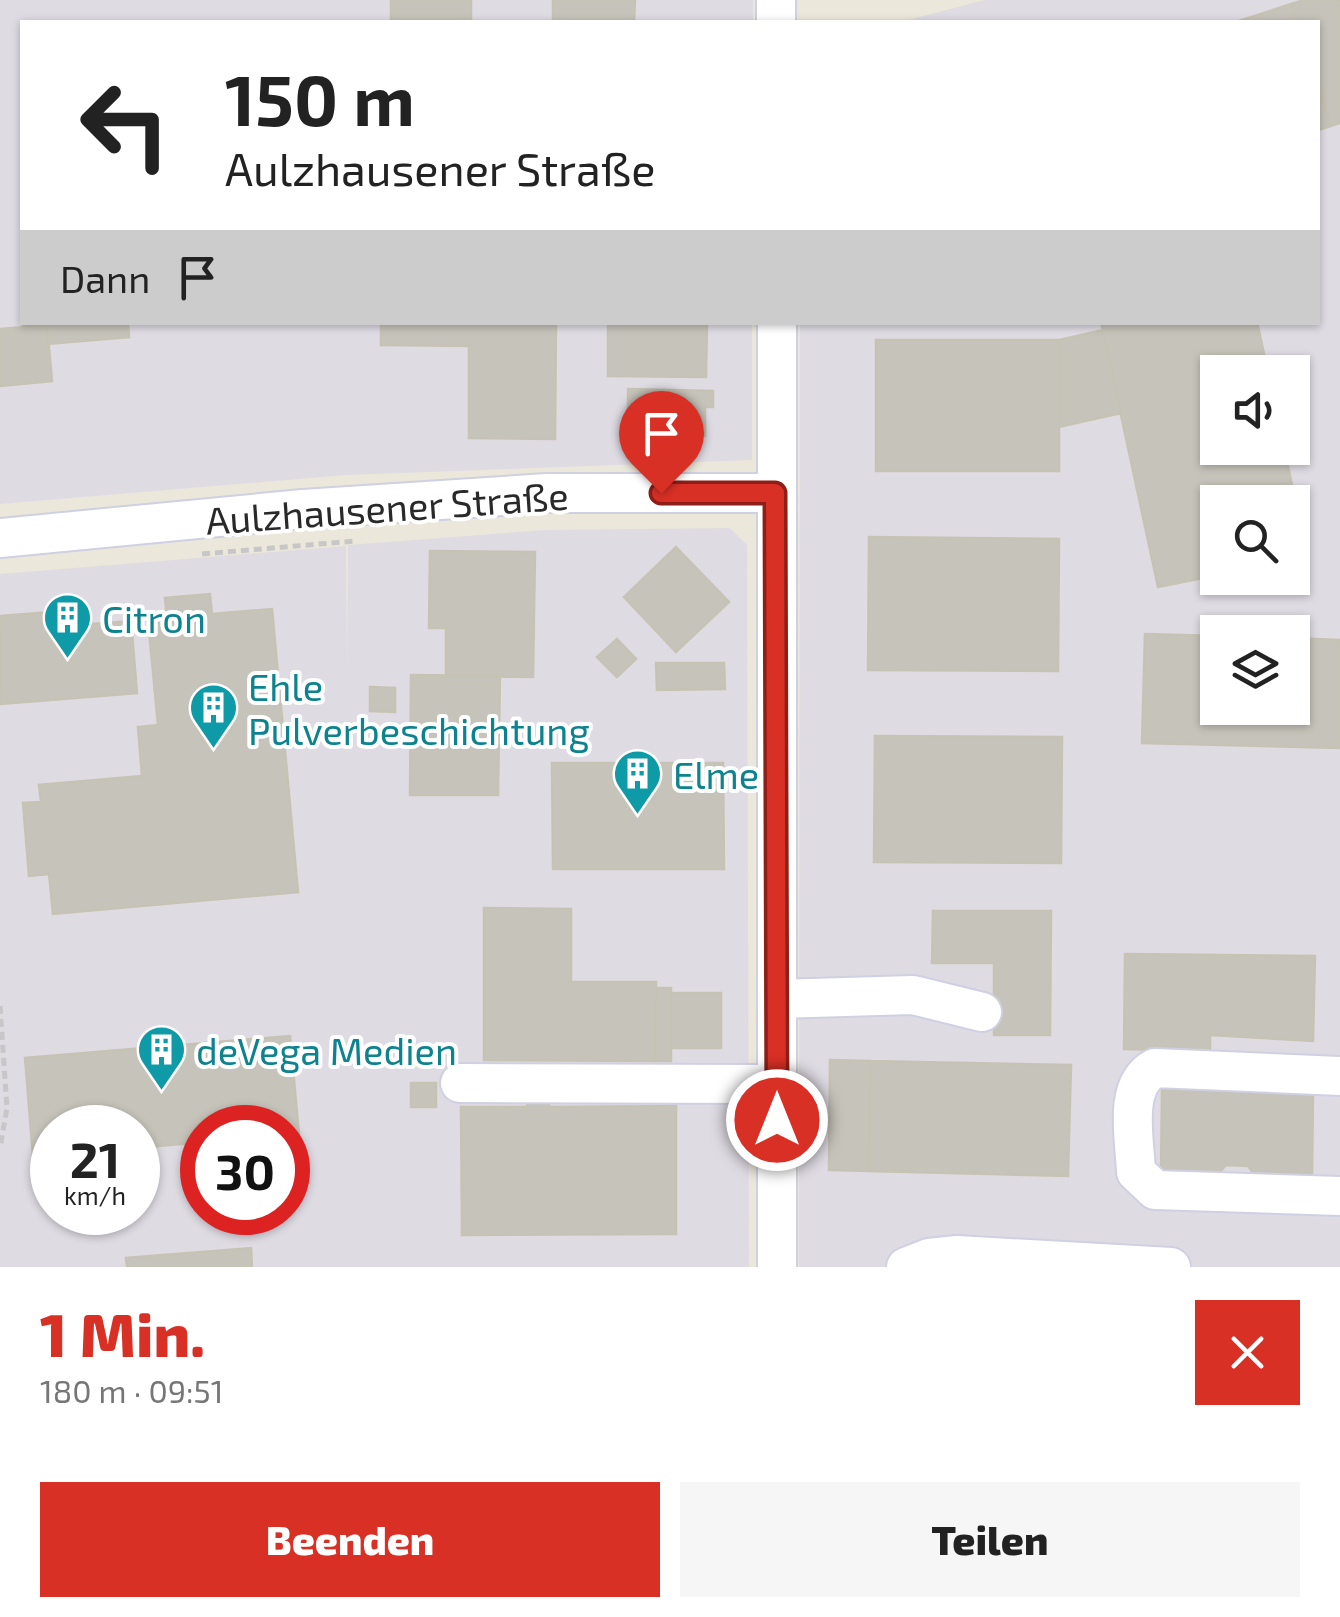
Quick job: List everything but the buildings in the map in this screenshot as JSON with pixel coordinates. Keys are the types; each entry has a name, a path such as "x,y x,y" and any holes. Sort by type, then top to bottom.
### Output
{"street":[{"path":"776,325 777,1267"},
{"name":"Aulzhausener Straße","path":"0,538 304,509 547,493 775,493"},
{"path":"777,999 913,994 982,1012"},
{"path":"1340,1076 1155,1068 1138,1082 1135,1093 1136,1172 1155,1190 1340,1196"},
{"path":"460,1084 777,1084"},
{"path":"906,1267 929,1258 957,1256 1171,1267"}],"path":[{"path":"184,556 360,541"},
{"path":"0,1006 7,1108 0,1148"}],"shaded area":[{"path":"0,0 753,0 753,20 20,20 20,325 752,325 752,460 346,475 0,504"},
{"path":"985,0 1340,0 1340,1267 799,1267 800,325 1320,325 1320,20 908,20"},
{"path":"730,528 747,545 749,1267 0,1267 0,574 346,546 347,671 348,545 545,530"}],"place":[{"name":"Citron","path":"67,660"},
{"name":"Ehle Pulverbeschichtung","path":"213,750"},
{"name":"Elme","path":"638,816"},
{"name":"deVega Medien","path":"161,1092"}],"route":[{"path":"661,493 775,493 777,1120"}]}
